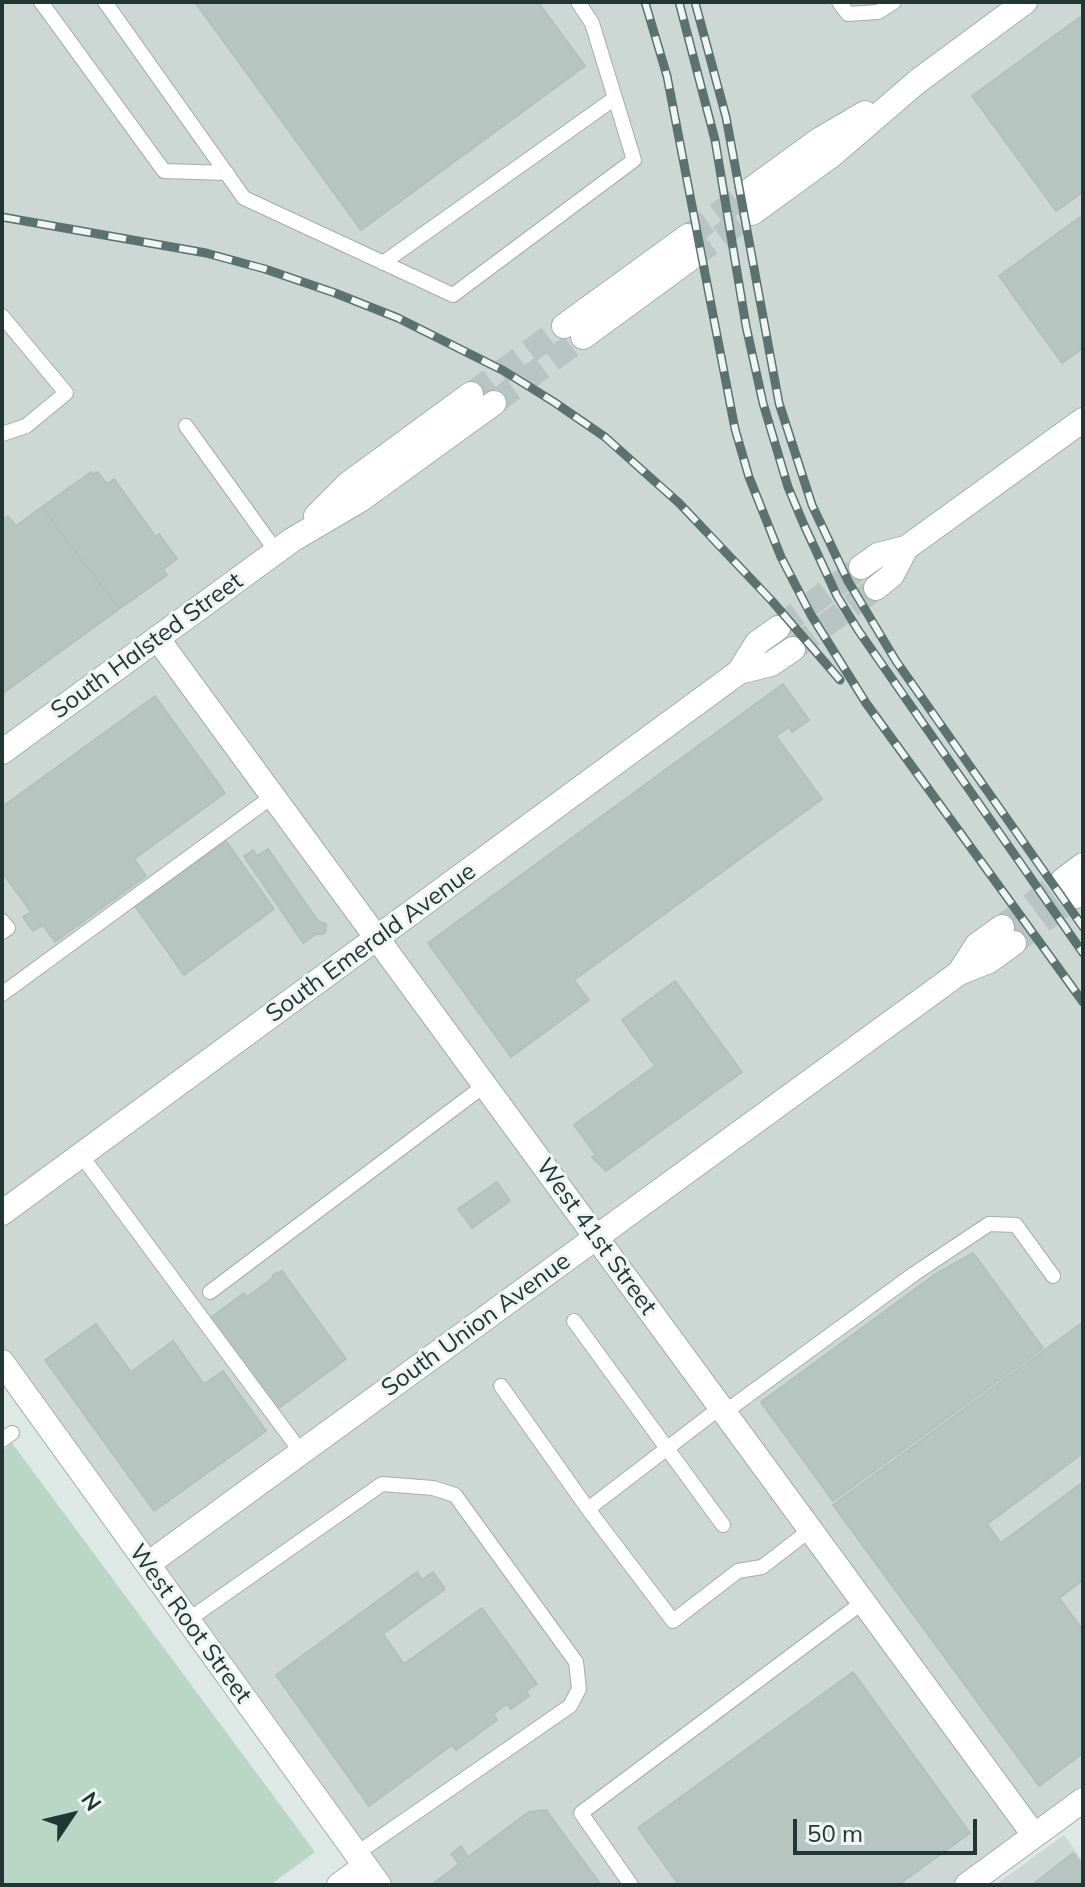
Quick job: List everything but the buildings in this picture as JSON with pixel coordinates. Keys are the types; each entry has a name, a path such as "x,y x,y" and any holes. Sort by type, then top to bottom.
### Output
{"street":[{"path":"750,202 832,155 918,81 1018,4"},
{"path":"574,331 690,247"},
{"name":"South Halsted Street","path":"2,752 284,546 348,484 482,398"},
{"path":"861,567 878,555 906,548 1083,420"},
{"path":"876,588 892,575 906,548"},
{"name":"South Emerald Avenue","path":"2,1213 739,672 757,643 778,628"},
{"name":"West 41st Street","path":"157,638 1034,1835"},
{"name":"South Emerald Avenue","path":"739,672 771,664 793,649"},
{"name":"South Union Avenue","path":"148,1564 959,973 977,945 1008,935"},
{"name":"West Root Street","path":"2,1362 367,1868"},
{"path":"967,1885 1083,1800"},
{"path":"339,1885 367,1868"}],"lane":[{"path":"41,2 164,171 227,173"},
{"path":"105,2 244,198 453,295 634,160 592,23 578,2"},
{"path":"839,2 848,14 878,12 894,2"},
{"path":"383,263 615,98"},
{"path":"2,316 66,393 26,426 2,434"},
{"path":"186,426 284,546"},
{"path":"2,994 273,796"},
{"path":"2,921 8,928 2,932"},
{"path":"210,1292 485,1085"},
{"path":"81,1155 301,1452"},
{"path":"588,1509 667,1449 989,1224 1016,1225 1053,1276"},
{"path":"574,1321 723,1525"},
{"path":"501,1386 588,1509 673,1621 738,1571 762,1567 810,1530"},
{"path":"188,1620 382,1484 433,1488 455,1495 576,1662 579,1689 570,1706 367,1868"},
{"path":"631,1885 581,1813 863,1602"}],"shaded area":[{"path":"2,2 1083,2 1083,1812 980,1885 378,1885 2,1370"},
{"path":"1064,1835 1083,1861 1083,1885 995,1885"}],"green space":[{"path":"12,1443 315,1852 270,1885 2,1885 2,1451"}],"tunnel":[{"path":"688,236 749,191"},
{"path":"691,258 752,213"},
{"path":"471,394 564,326"},
{"path":"494,403 583,337"},
{"path":"778,628 861,567"},
{"path":"793,649 876,588"},
{"path":"1002,927 1063,880"},
{"path":"1014,943 1076,896"}],"railway":[{"path":"645,2 667,76 735,429 749,477 781,557 811,615 866,703 1083,1002"},
{"path":"679,2 715,140 746,326 763,403 788,487 804,525 837,596 858,630 1083,953"},
{"path":"695,2 726,117 779,403 812,505 848,581 896,661 1083,927"},
{"path":"2,217 206,253 265,269 398,318 504,371 605,437 679,503 772,601 840,680"}]}
